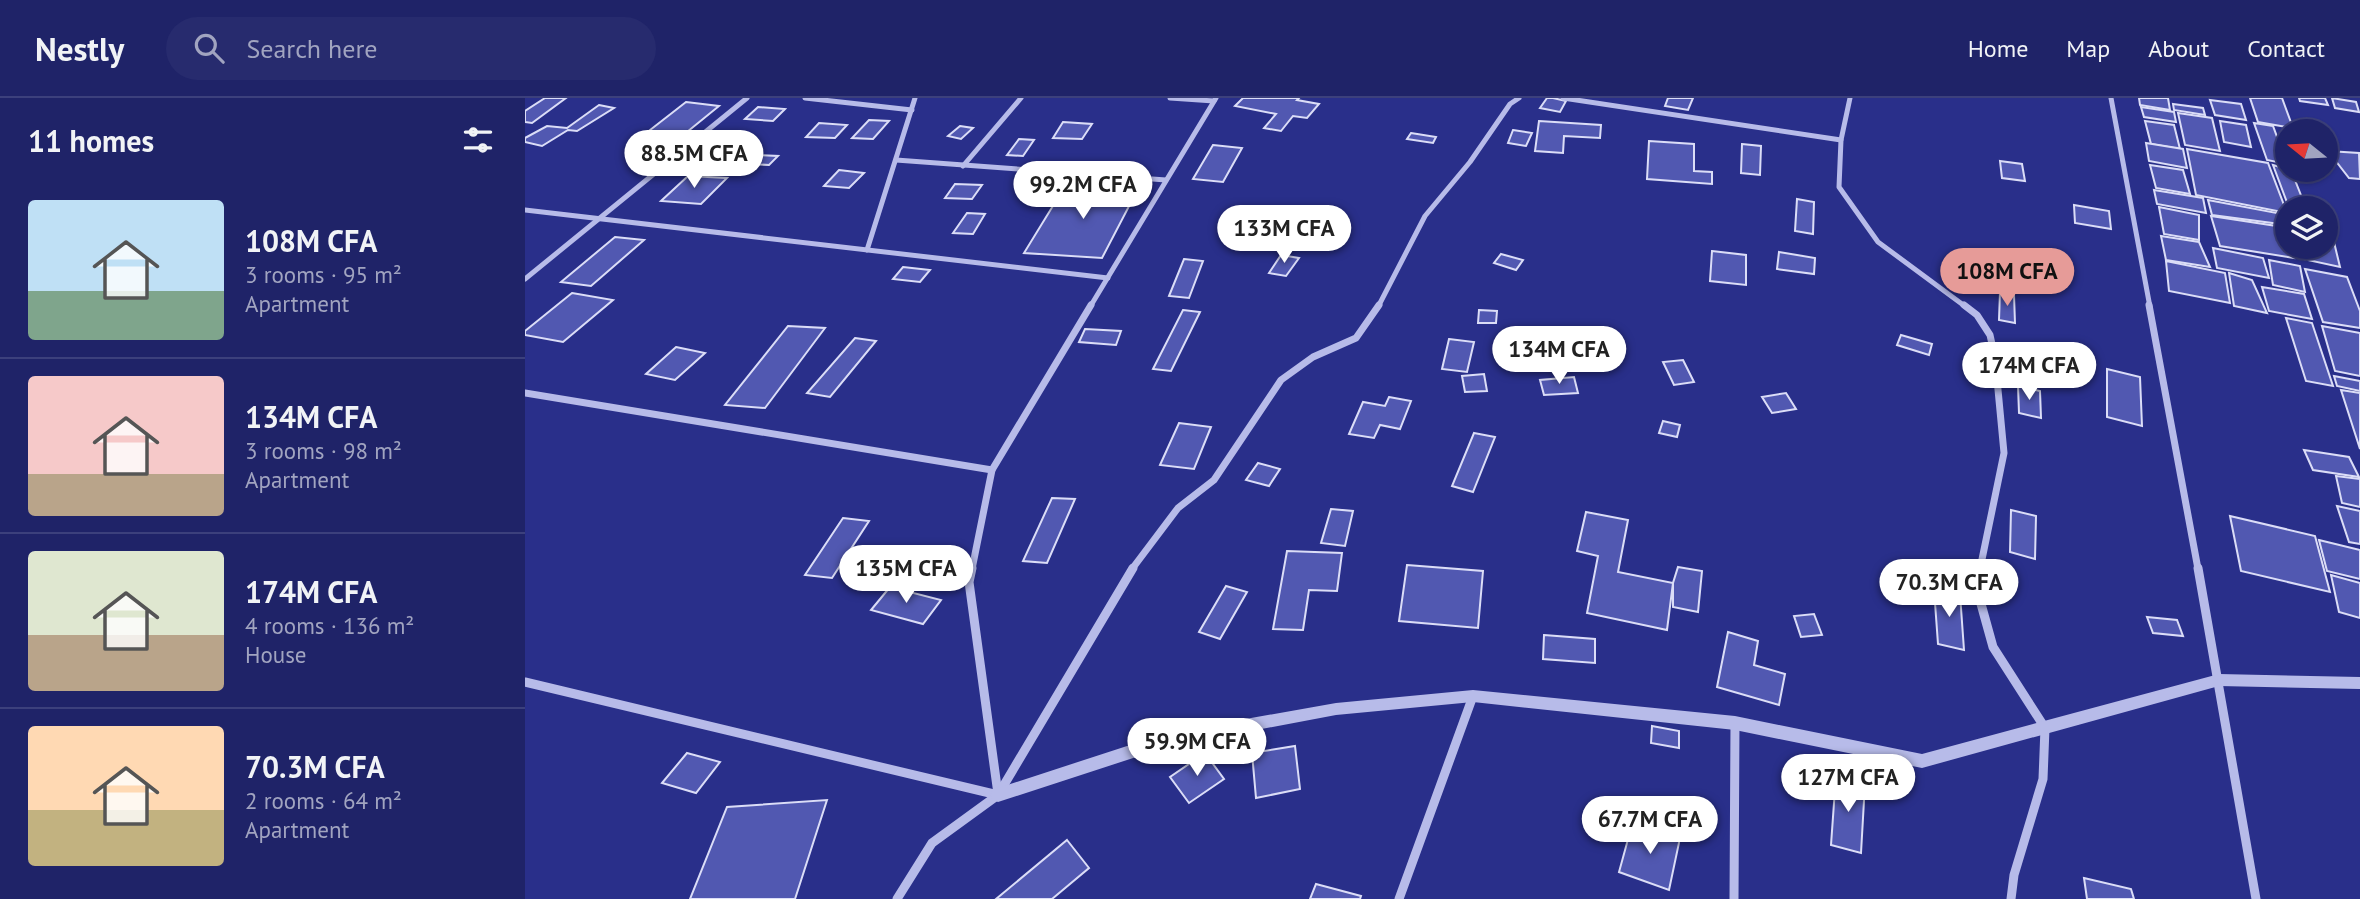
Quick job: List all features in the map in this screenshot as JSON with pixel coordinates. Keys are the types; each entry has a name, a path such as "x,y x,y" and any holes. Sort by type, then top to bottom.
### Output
{"street":[{"path":"525,279 747,98"},
{"path":"804,98 912,110"},
{"path":"867,250 915,98"},
{"path":"964,166 1021,98"},
{"path":"999,795 969,582 992,471 1215,100 1170,98"},
{"path":"999,795 1136,563 1178,508 1214,480 1281,380 1313,356 1356,338 1376,312 1425,216 1470,162 1510,104 1519,98"},
{"path":"1563,98 1842,140"},
{"path":"1628,108 1631,98"},
{"path":"1850,98 1842,140 1839,187 1878,242 1977,315 1990,335 1995,358 2004,453 1982,551 1978,593 1993,647 2045,728 2043,779 2014,874 2011,899"},
{"path":"2111,98 2219,680 2256,899"},
{"path":"896,160 1166,180"},
{"path":"525,210 1108,278"},
{"path":"525,393 992,471"},
{"path":"897,899 932,843 999,795 1167,740 1336,709 1473,696 1735,723 1922,761 2219,680 2360,683"},
{"path":"525,682 999,795"},
{"path":"1399,899 1473,696"},
{"path":"1734,899 1735,723"}],"building":[{"path":"545,98 566,98 532,123 525,122 525,111"},
{"path":"1243,98 1299,98 1297,100 1319,104 1307,118 1293,116 1281,131 1264,128 1276,114 1235,106"},
{"path":"1547,98 1566,101 1560,112 1540,108"},
{"path":"1668,98 1693,98 1688,110 1665,106"},
{"path":"2139,98 2168,98 2170,110 2140,105"},
{"path":"2250,98 2282,98 2290,119 2275,119 2275,125 2258,122"},
{"path":"2299,98 2325,98 2328,105 2300,101"},
{"path":"2332,98 2356,102 2359,112 2335,108"},
{"path":"2210,100 2241,104 2246,120 2215,115"},
{"path":"686,102 719,106 671,145 636,141"},
{"path":"2173,104 2203,108 2205,115 2174,110"},
{"path":"599,105 614,108 577,131 568,130 542,146 525,142 525,138 547,126 567,128"},
{"path":"758,107 785,109 773,121 745,119"},
{"path":"2141,107 2174,112 2176,122 2144,117"},
{"path":"2178,113 2212,118 2220,151 2185,145"},
{"path":"869,120 889,121 873,139 852,138"},
{"path":"1539,121 1601,125 1600,138 1564,136 1563,153 1535,151"},
{"path":"2145,121 2174,125 2180,149 2151,144"},
{"path":"2220,121 2246,125 2251,147 2224,142"},
{"path":"1063,122 1092,124 1082,139 1053,138"},
{"path":"819,123 847,125 835,138 806,137"},
{"path":"2254,123 2273,126 2275,131 2275,162 2267,160"},
{"path":"960,126 973,128 961,139 948,136"},
{"path":"1513,130 1532,133 1526,146 1508,143"},
{"path":"1411,133 1436,137 1433,143 1407,139"},
{"path":"1019,139 1034,140 1023,156 1007,155"},
{"path":"1649,141 1694,144 1694,171 1712,172 1712,184 1647,179"},
{"path":"2146,143 2183,149 2187,168 2149,161"},
{"path":"1742,144 1761,146 1760,175 1741,173"},
{"path":"1213,145 1242,148 1223,182 1193,179"},
{"path":"2187,149 2268,163 2281,196 2275,196 2275,211 2196,195"},
{"path":"2338,152 2359,153 2360,179 2349,178 2338,164"},
{"path":"723,153 778,156 769,165 713,162"},
{"path":"2000,161 2022,164 2025,181 2002,178"},
{"path":"2150,165 2183,170 2190,194 2156,188"},
{"path":"839,170 864,173 849,188 824,186"},
{"path":"688,176 727,178 701,204 661,201"},
{"path":"2279,182 2296,182 2301,196 2285,196"},
{"path":"1067,183 1139,187 1102,258 1024,253"},
{"path":"955,184 982,185 972,199 945,198"},
{"path":"2154,190 2203,198 2206,213 2157,204"},
{"path":"1797,199 1814,202 1813,234 1795,231"},
{"path":"2208,200 2275,213 2275,223 2212,215"},
{"path":"2074,205 2109,211 2111,229 2075,223"},
{"path":"2159,207 2199,215 2199,240 2164,234"},
{"path":"967,213 985,214 973,234 953,233"},
{"path":"2211,216 2275,226 2275,255 2220,246"},
{"path":"2161,236 2199,242 2210,267 2166,260"},
{"path":"615,237 644,240 591,286 561,282"},
{"path":"2213,248 2263,258 2269,278 2217,268"},
{"path":"1712,251 1746,255 1746,285 1710,281"},
{"path":"1779,252 1815,258 1814,274 1777,269"},
{"path":"1501,254 1523,260 1516,270 1494,263"},
{"path":"1976,254 1992,257 1992,283 1975,280"},
{"path":"1281,255 1299,258 1286,276 1269,273"},
{"path":"1184,259 1203,261 1189,298 1169,296"},
{"path":"2303,259 2338,259 2340,267"},
{"path":"2269,260 2300,266 2305,292 2273,285"},
{"path":"2166,261 2225,273 2230,303 2169,291"},
{"path":"903,267 930,270 920,282 893,279"},
{"path":"2305,269 2347,277 2360,311 2360,328 2323,322"},
{"path":"2229,273 2252,280 2267,313 2234,306"},
{"path":"2262,287 2304,294 2312,319 2269,311"},
{"path":"2000,292 2014,295 2015,323 1999,320"},
{"path":"572,293 613,300 563,342 525,335 525,331"},
{"path":"1183,310 1200,312 1171,371 1153,369"},
{"path":"1479,310 1497,311 1496,323 1478,323"},
{"path":"2286,318 2312,323 2333,386 2306,381"},
{"path":"788,326 825,328 765,408 725,405"},
{"path":"2322,326 2360,333 2360,376 2335,371"},
{"path":"1085,329 1121,331 1116,345 1079,342"},
{"path":"1901,335 1932,344 1929,355 1897,345"},
{"path":"855,338 876,341 830,397 807,393"},
{"path":"1449,339 1474,342 1467,372 1442,369"},
{"path":"676,347 705,353 675,380 646,374"},
{"path":"1683,360 1694,382 1674,385 1663,362"},
{"path":"2107,369 2140,377 2142,426 2107,417"},
{"path":"1484,374 1487,391 1465,392 1462,376"},
{"path":"2334,376 2360,381 2360,391 2337,386"},
{"path":"1574,377 1578,393 1544,395 1540,380"},
{"path":"2018,386 2040,391 2041,418 2019,413"},
{"path":"2341,390 2360,393 2360,449"},
{"path":"1786,393 1796,409 1772,413 1762,397"},
{"path":"1389,397 1411,401 1400,429 1380,425 1374,438 1349,434 1363,402 1385,406"},
{"path":"1663,421 1680,425 1677,437 1659,433"},
{"path":"1179,423 1211,427 1194,469 1160,465"},
{"path":"1474,433 1495,437 1473,492 1452,486"},
{"path":"2304,450 2349,457 2359,477 2313,470"},
{"path":"1258,463 1280,469 1269,486 1246,480"},
{"path":"2336,476 2360,479 2360,507 2342,503"},
{"path":"1052,498 1075,499 1047,563 1023,561"},
{"path":"2337,506 2360,511 2360,544 2349,542"},
{"path":"1331,509 1353,511 1345,546 1321,543"},
{"path":"2011,510 2036,516 2035,559 2010,552"},
{"path":"1586,512 1628,520 1618,572 1673,583 1667,630 1587,613 1598,556 1577,551"},
{"path":"2230,516 2315,536 2330,592 2241,571"},
{"path":"843,518 869,521 832,578 805,575"},
{"path":"2319,540 2360,550 2360,579 2327,571"},
{"path":"1287,551 1342,553 1337,591 1309,590 1303,630 1273,629"},
{"path":"1407,565 1483,571 1478,628 1399,621"},
{"path":"1678,567 1702,571 1698,612 1673,607 1673,583"},
{"path":"2331,575 2360,583 2360,618 2339,612"},
{"path":"1226,586 1247,592 1220,639 1199,632"},
{"path":"890,587 941,600 923,624 871,610"},
{"path":"1934,589 1960,594 1964,650 1938,644"},
{"path":"1814,614 1822,635 1801,637 1794,616"},
{"path":"2147,617 2177,620 2183,636 2153,633"},
{"path":"1728,632 1758,641 1754,665 1785,674 1779,705 1717,687"},
{"path":"1544,635 1595,639 1595,663 1543,659"},
{"path":"1652,726 1679,731 1679,748 1651,743"},
{"path":"1295,746 1300,789 1256,798 1252,753"},
{"path":"687,753 720,762 696,793 662,783"},
{"path":"1205,753 1224,779 1189,803 1170,777"},
{"path":"1836,775 1865,783 1861,853 1831,845"},
{"path":"827,800 795,899 690,899 727,807"},
{"path":"1633,821 1680,838 1669,890 1619,872"},
{"path":"1067,840 1089,868 1052,899 996,899"},
{"path":"2084,878 2131,889 2134,899 2087,899"},
{"path":"1316,884 1361,896 1360,899 1310,899"}]}
